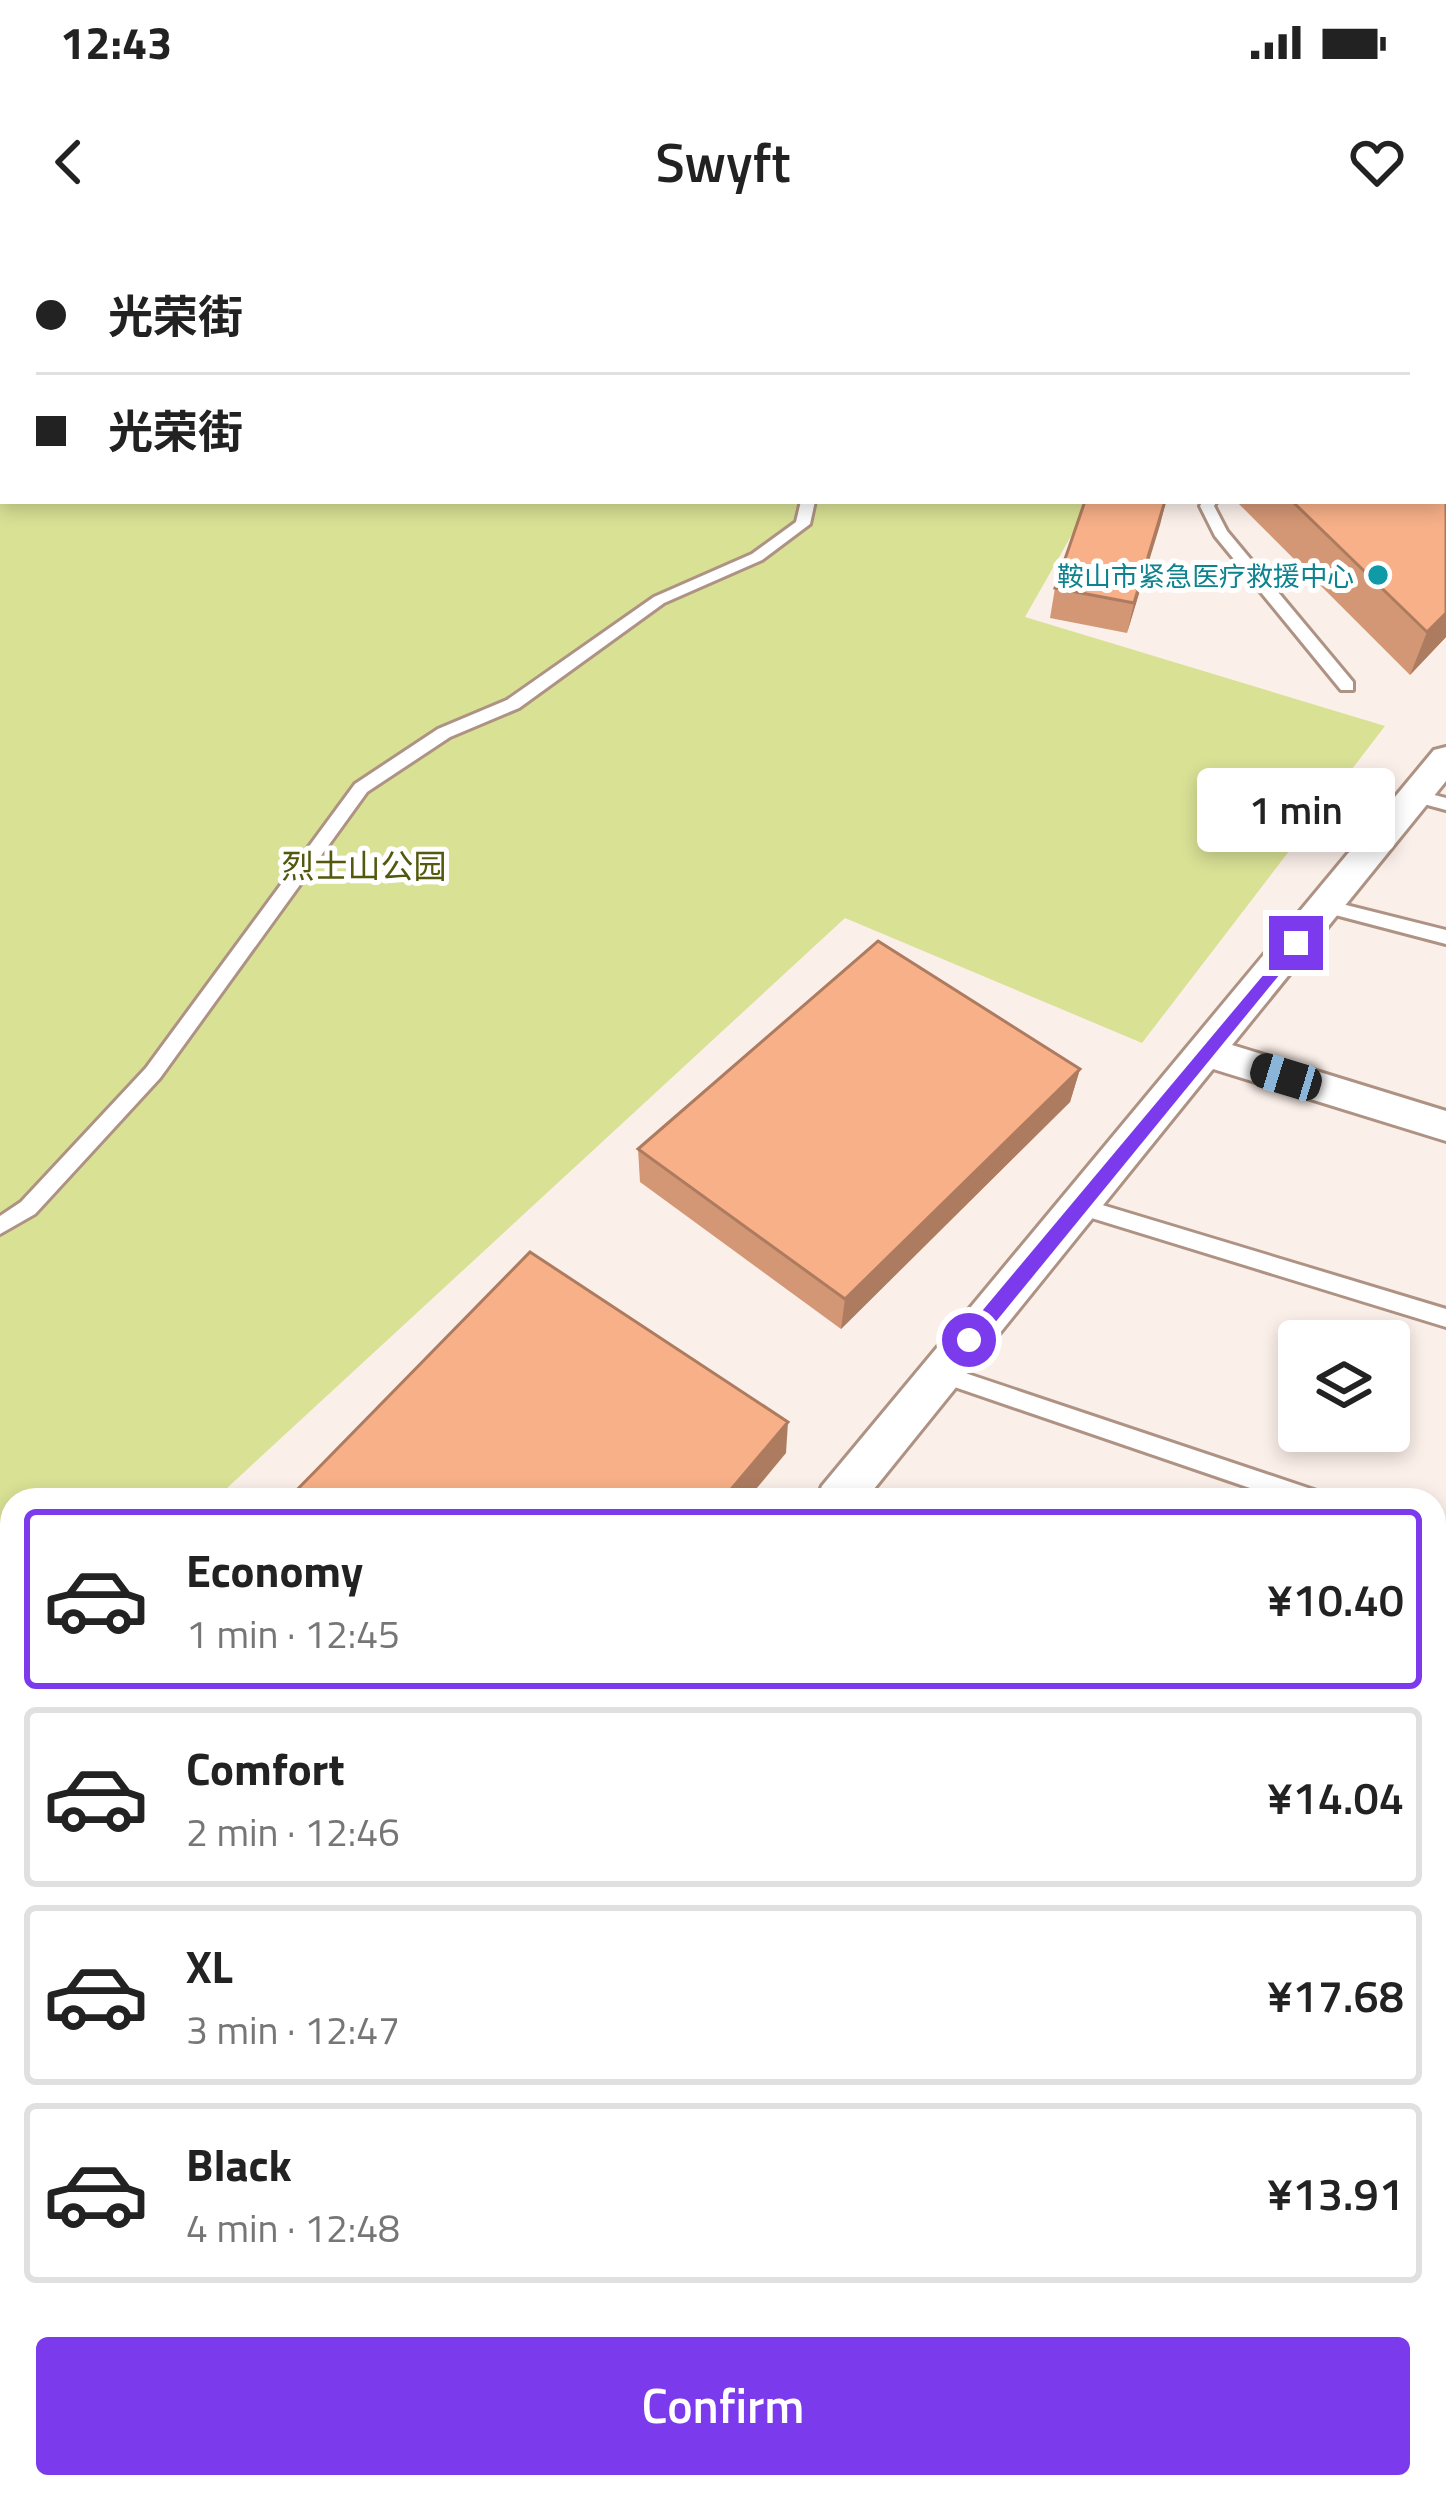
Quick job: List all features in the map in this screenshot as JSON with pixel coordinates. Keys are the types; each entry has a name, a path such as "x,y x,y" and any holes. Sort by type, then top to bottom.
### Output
{"street":[{"path":"848,1488 1326,906 1431,800 1446,758"},
{"path":"1206,1052 1446,1126"}],"lane":[{"path":"0,1226 28,1208 153,1073 361,788 444,734 513,704 659,600 757,557 803,524 807,504"},
{"path":"1208,504 1220,533 1347,686"},
{"path":"1326,906 1446,937"},
{"path":"1079,1207 1446,1318"},
{"path":"941,1374 1278,1488"}],"green space":[{"name":"烈士山公园","path":"0,504 1089,504 1025,617 1385,726 1142,1043 845,918 227,1488 0,1488"}],"building":[{"path":"1084,504 1164,504 1134,603 1055,588"},
{"path":"1295,504 1446,504 1446,613 1427,632"},
{"path":"878,941 1080,1069 845,1299 638,1149"},
{"path":"530,1252 788,1422 732,1488 299,1488"}],"place":[{"name":"鞍山市紧急医疗救援中心","path":"1378,575"}],"route":[{"path":"969,1340 1296,943"}]}
